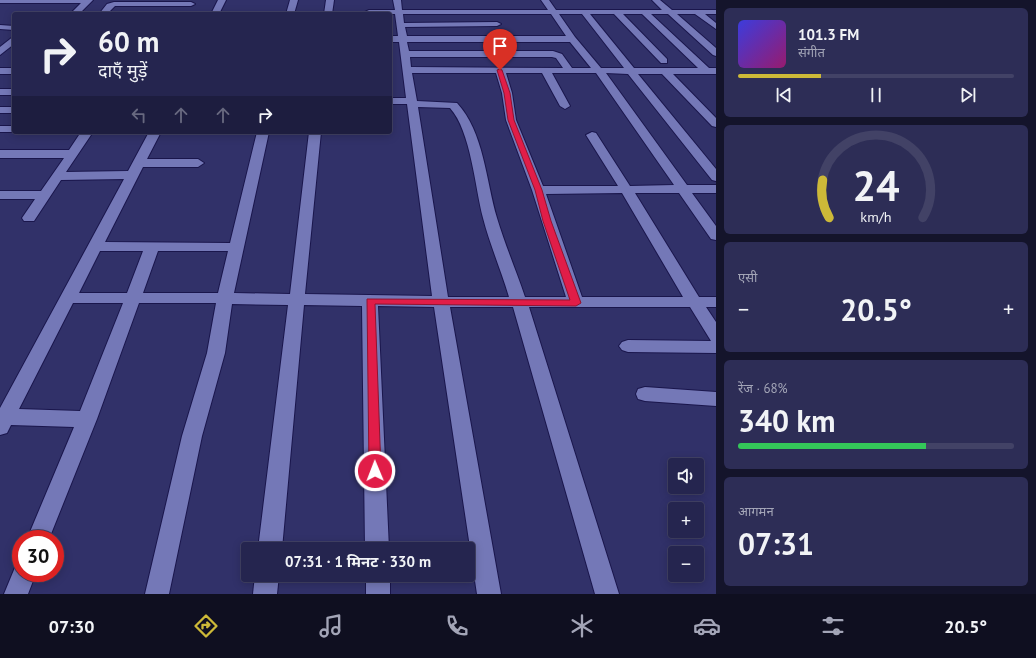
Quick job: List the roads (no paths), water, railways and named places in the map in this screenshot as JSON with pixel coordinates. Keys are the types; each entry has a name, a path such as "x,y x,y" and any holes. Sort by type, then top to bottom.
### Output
{"street":[{"path":"0,0 88,1"},
{"path":"216,12 222,0"},
{"path":"291,12 294,0"},
{"path":"328,12 330,0"},
{"path":"545,0 572,39 599,71 716,236"},
{"path":"656,0 716,53"},
{"path":"74,11 88,1"},
{"path":"134,12 142,2"},
{"path":"105,12 112,5 142,2 193,2"},
{"path":"161,12 168,2"},
{"path":"186,12 193,2"},
{"path":"0,9 47,10"},
{"path":"398,23 553,12 716,12"},
{"path":"584,12 716,177"},
{"path":"616,12 716,124"},
{"path":"644,12 711,71"},
{"path":"697,12 716,27"},
{"path":"398,23 497,24"},
{"path":"398,23 572,39"},
{"path":"398,23 406,62 441,302 489,594"},
{"path":"0,27 12,28"},
{"path":"0,39 12,39"},
{"path":"0,52 12,41"},
{"path":"406,62 553,54 559,56 570,71"},
{"path":"406,62 500,70 631,71 664,66 711,71"},
{"path":"500,70 507,93 511,120 538,190 547,221 576,303"},
{"path":"0,71 12,71"},
{"path":"546,71 565,106"},
{"path":"0,92 12,92"},
{"path":"392,100 453,106 458,108 463,116 475,156 487,210 519,302 607,594"},
{"path":"0,110 12,110"},
{"path":"0,129 12,129"},
{"path":"29,218 86,134"},
{"path":"87,419 3,422 154,134"},
{"path":"157,594 192,436 216,353 225,298 264,134"},
{"path":"271,542 315,134"},
{"path":"592,135 716,336"},
{"path":"0,154 71,154"},
{"path":"56,176 198,163"},
{"path":"538,190 716,189"},
{"path":"0,195 45,195"},
{"path":"95,246 237,247"},
{"path":"42,530 87,419 152,247"},
{"path":"68,298 225,298 576,303 716,302"},
{"path":"370,301 377,542"},
{"path":"628,346 716,347"},
{"path":"645,394 716,399"},
{"path":"16,594 21,582"},
{"path":"265,594 266,582"},
{"path":"378,582 378,594"}]}
